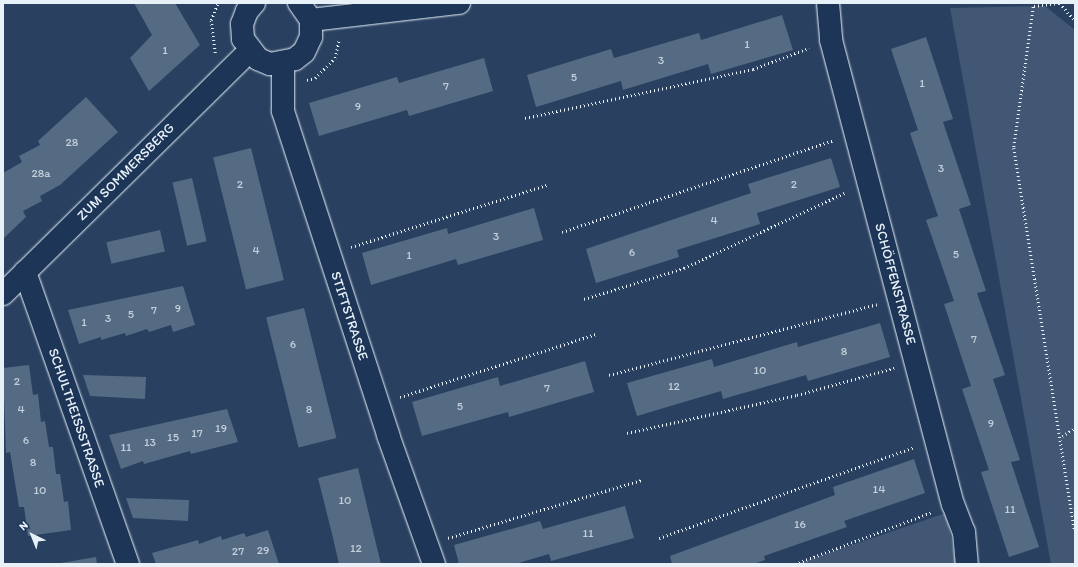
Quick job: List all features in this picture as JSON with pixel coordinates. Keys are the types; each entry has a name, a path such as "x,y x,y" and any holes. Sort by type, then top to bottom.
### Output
{"street":[{"path":"254,3 247,11 242,24 243,39 249,51 258,59 283,64 304,52 311,37 305,12 459,3"},
{"name":"SCHÖFFENSTRASSE","path":"828,3 831,40 953,504 964,532 967,564"},
{"name":"ZUM SOMMERSBERG","path":"3,294 249,51"},
{"name":"STIFTSTRASSE","path":"283,64 283,110 378,404 431,554"},
{"name":"SCHULTHEISSSTRASSE","path":"25,272 128,564"}],"path":[{"path":"1075,21 1060,3 1034,5 1014,148 1062,436 1075,531"},
{"path":"525,118 753,69 831,40"},
{"path":"562,232 856,133"},
{"path":"584,298 684,268 868,181"},
{"path":"329,254 547,185"},
{"path":"609,375 899,298"},
{"path":"378,404 596,334"},
{"path":"627,433 797,395 916,362"},
{"path":"1062,436 1075,428"},
{"path":"659,538 936,439"},
{"path":"431,554 641,480"},
{"path":"795,564 953,504"}],"shaded area":[{"path":"1045,6 1075,30 1075,564 1051,564 950,8"},
{"path":"946,513 956,564 796,564"}],"building":[{"path":"134,3 175,3 200,45 149,91 130,58 152,35"},
{"path":"782,15 793,50 711,74 708,64 623,90 621,81 536,107 527,75 611,49 614,58 699,33 701,40"},
{"path":"926,37 953,119 943,122 971,205 959,209 986,291 977,293 1005,375 993,379 1020,460 1011,462 1039,547 1009,557 981,472 989,470 962,389 971,386 944,304 954,301 926,220 938,216 910,133 918,130 891,49"},
{"path":"484,58 493,91 409,116 407,110 319,136 309,103 397,77 399,83"},
{"path":"86,97 118,132 60,185 40,196 42,201 23,211 26,217 3,239 3,173 22,162 19,156 40,145 38,141"},
{"path":"251,148 284,280 246,289 213,157"},
{"path":"831,158 840,187 757,213 760,224 677,250 679,257 596,283 586,249 751,193 748,184"},
{"path":"192,178 207,241 187,246 173,182"},
{"path":"534,208 543,240 458,265 456,259 371,285 362,253 447,228 448,234"},
{"path":"160,230 165,251 111,264 106,242"},
{"path":"183,286 195,325 173,332 171,325 149,332 147,329 126,336 125,333 101,340 101,337 79,344 68,310"},
{"path":"304,308 336,438 299,447 266,317"},
{"path":"880,323 890,357 808,381 806,375 723,399 721,391 637,416 627,383 712,359 714,367 797,342 798,347"},
{"path":"585,361 594,392 509,417 508,412 422,436 412,402 498,377 500,386"},
{"path":"29,365 33,395 38,394 41,422 45,421 49,447 53,447 56,474 60,474 64,502 68,501 71,530 28,536 24,507 19,507 10,452 6,453 3,368"},
{"path":"83,375 146,377 145,399 90,396"},
{"path":"227,409 238,442 191,454 190,451 144,464 143,461 121,469 109,435"},
{"path":"914,459 925,493 844,521 847,527 764,556 765,560 754,564 672,564 670,556 835,495 833,487"},
{"path":"358,468 381,564 339,564 318,478"},
{"path":"126,498 189,500 188,521 133,518"},
{"path":"625,506 634,538 551,561 549,554 515,564 459,564 454,545 540,521 543,529"},
{"path":"268,530 279,564 156,564 152,553 198,540 199,544 221,536 222,540 244,533 246,537"},
{"path":"96,557 97,564 61,564 61,563"}]}
